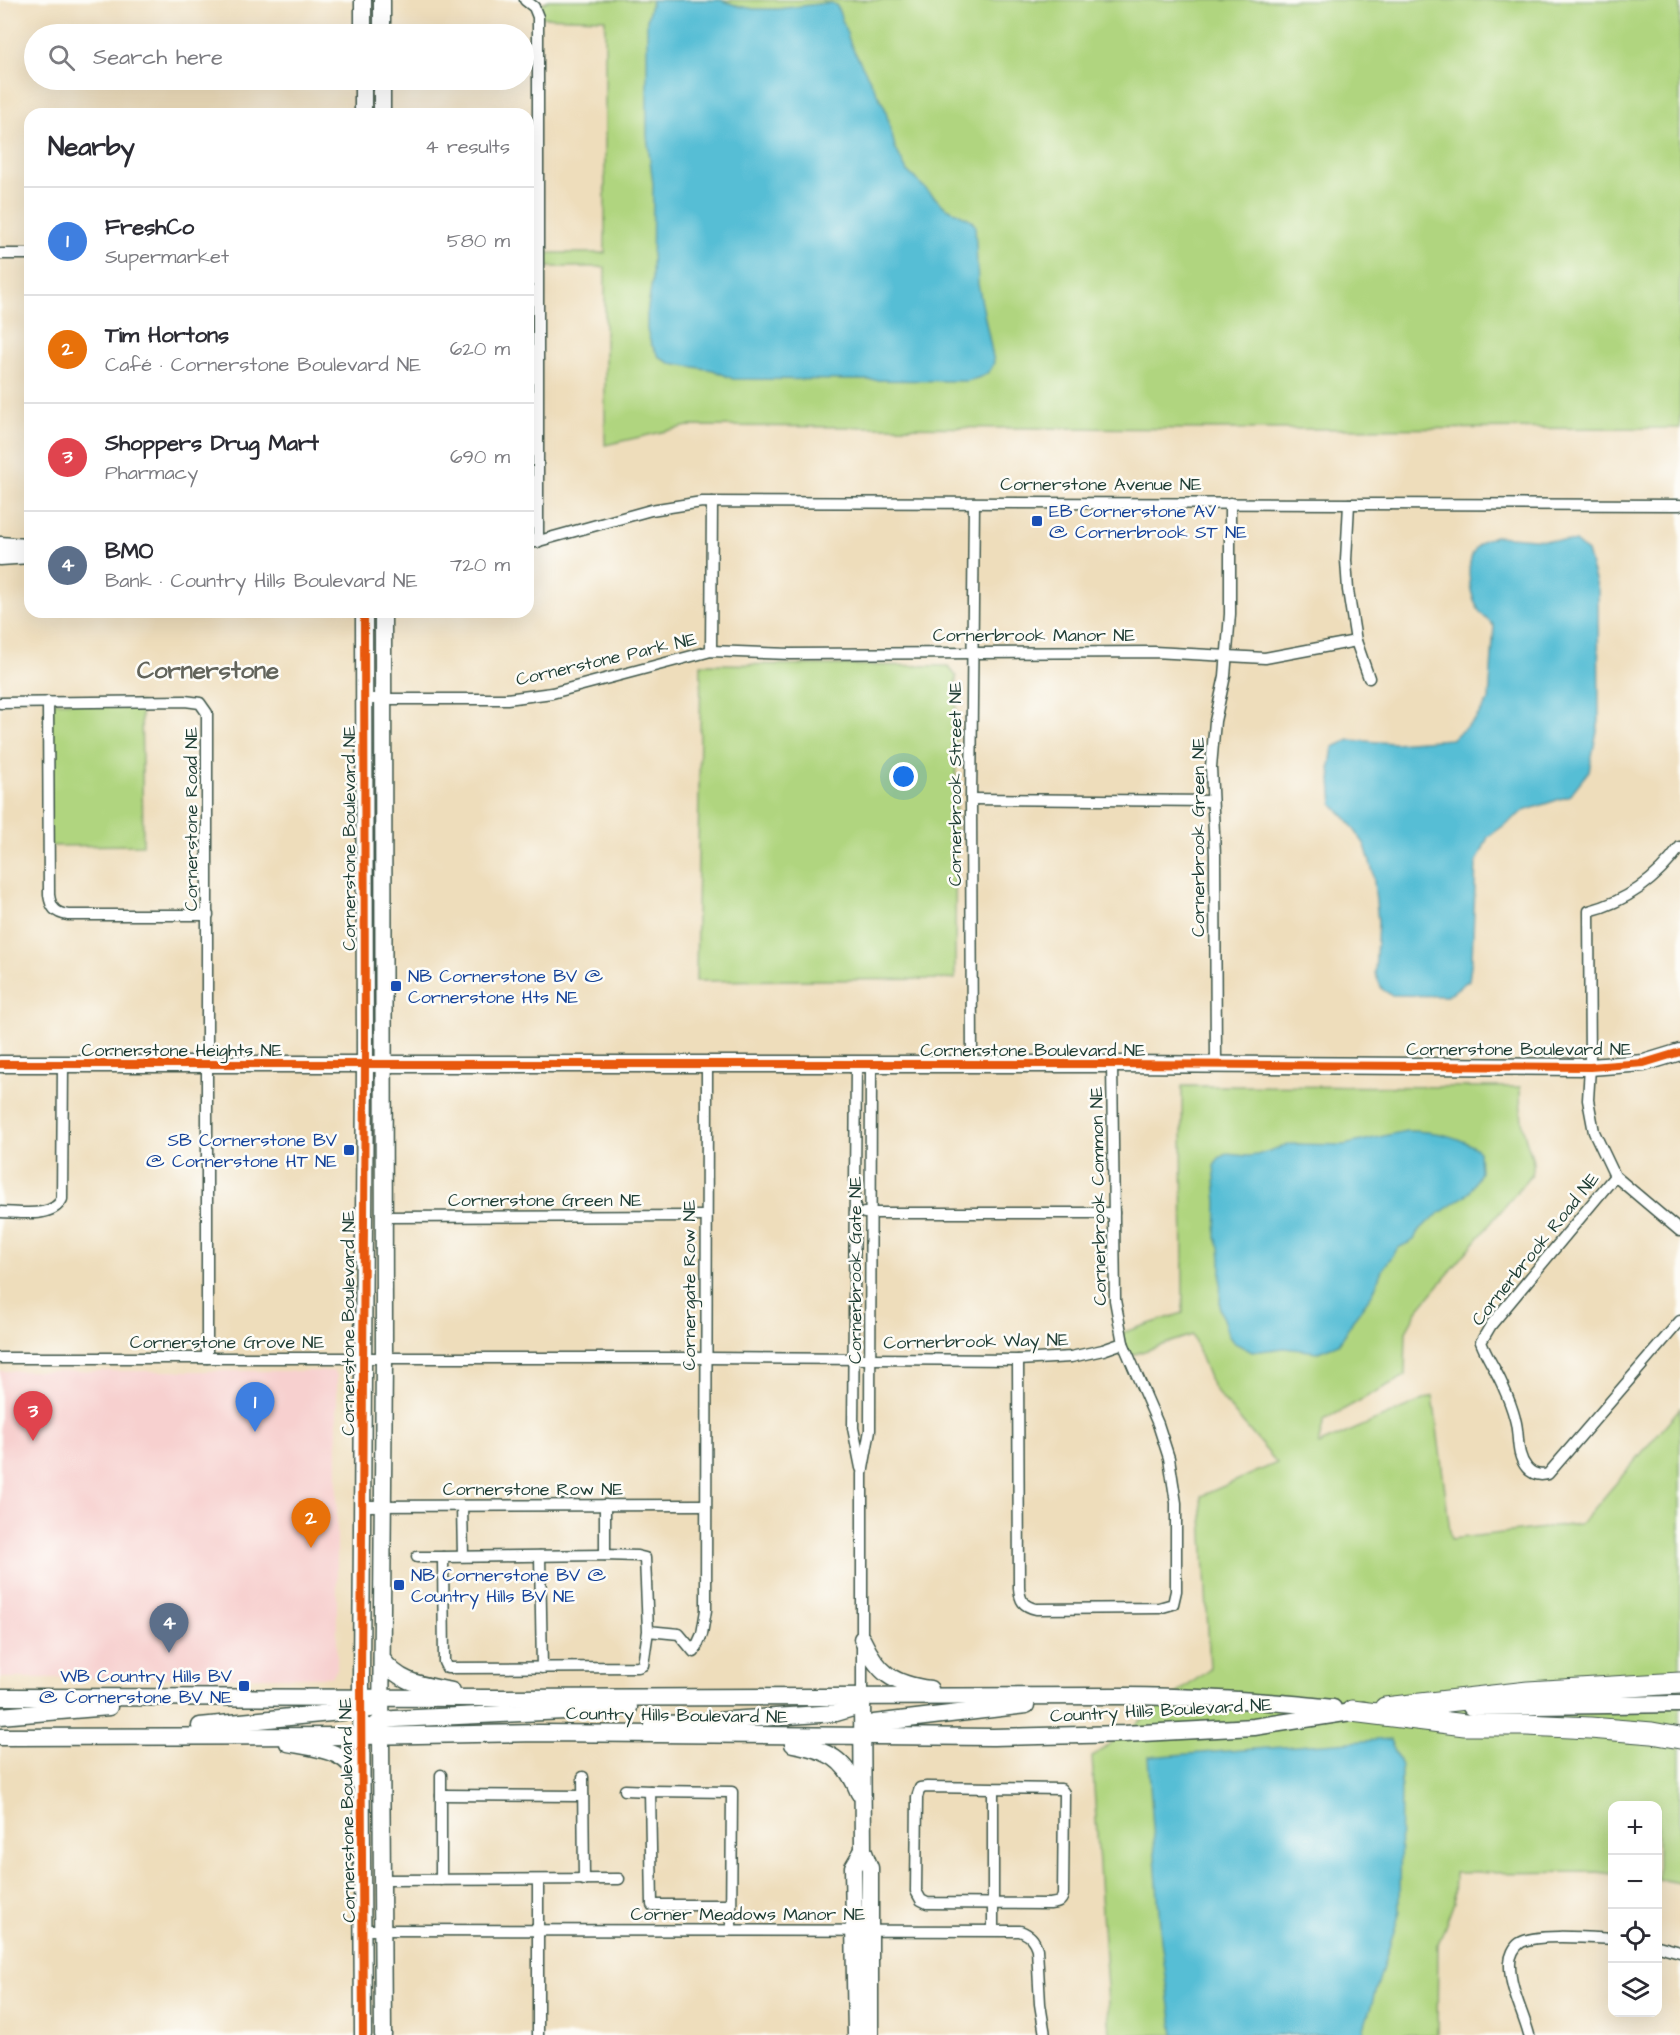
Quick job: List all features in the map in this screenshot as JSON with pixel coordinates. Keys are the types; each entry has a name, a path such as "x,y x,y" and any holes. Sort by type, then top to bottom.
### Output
{"highway":[{"path":"1352,1711 1528,1692 1680,1683"},
{"path":"1352,1711 1465,1725 1590,1728 1652,1733 1680,1738"}],"street":[{"path":"363,0 363,24"},
{"path":"382,0 382,24"},
{"path":"525,0 534,7 538,23 534,439"},
{"path":"363,90 363,108"},
{"path":"382,90 382,108"},
{"path":"0,254 24,254"},
{"path":"711,651 712,502"},
{"name":"Cornerstone Avenue NE","path":"534,543 671,505 712,502 1680,505"},
{"name":"Cornerbrook Street NE","path":"972,1065 971,799 974,503"},
{"name":"Cornerbrook Green NE","path":"1216,1065 1212,742 1225,676 1230,614 1230,503"},
{"path":"1349,504 1346,561 1348,590 1356,641 1369,678"},
{"path":"0,545 24,547"},
{"path":"0,557 24,555"},
{"name":"Cornerstone Boulevard NE","path":"363,2035 361,1506 365,1065 364,618"},
{"name":"Cornerstone Boulevard NE","path":"382,2035 383,618"},
{"name":"Cornerbrook Manor NE","path":"711,651 790,654 1154,652 1265,658 1356,641"},
{"name":"Cornerstone Park NE","path":"364,699 507,699 530,696 574,687 711,651"},
{"name":"Cornerstone Road NE","path":"0,702 185,701 200,703 204,707 208,722 207,1358"},
{"path":"48,702 49,895 53,908 61,914 68,915 208,915"},
{"path":"971,799 1212,801"},
{"path":"1680,847 1650,881 1606,906 1589,911 1590,1067 1588,1100 1594,1132 1615,1176 1680,1231"},
{"name":"Cornerstone Boulevard NE","path":"384,1065 1112,1064 1590,1067 1644,1063 1680,1052"},
{"name":"Cornerstone Heights NE","path":"0,1064 384,1065"},
{"name":"Cornerbrook Common NE","path":"1018,1360 1019,1588 1021,1602 1025,1606 1036,1609 1167,1607 1173,1604 1176,1591 1176,1503 1173,1474 1158,1424 1123,1342 1114,1289 1112,1064"},
{"path":"0,1212 47,1212 54,1209 62,1199 63,1065"},
{"name":"Cornergate Row NE","path":"648,1631 679,1634 694,1652 702,1634 705,1611 707,1065"},
{"name":"Cornerbrook Gate NE","path":"862,1696 862,1474 870,1430 863,1359 855,1213 864,1065"},
{"name":"Cornerbrook Gate NE","path":"862,1474 853,1428 863,1359 871,1213 864,1065"},
{"name":"Cornerbrook Road NE","path":"1615,1176 1491,1325 1481,1342 1486,1358 1502,1382 1509,1400 1516,1422 1521,1459 1528,1470 1534,1474 1548,1474 1680,1321"},
{"path":"855,1213 1114,1213"},
{"name":"Cornerstone Green NE","path":"384,1217 706,1216"},
{"name":"Cornerbrook Way NE","path":"705,1358 1018,1360 1071,1357 1103,1350 1123,1342"},
{"name":"Cornerstone Grove NE","path":"0,1358 705,1358"},
{"path":"605,1505 605,1555"},
{"name":"Cornerstone Row NE","path":"361,1506 705,1505"},
{"path":"462,1506 463,1556"},
{"path":"417,1557 605,1555 645,1558 648,1631 643,1665 638,1667 447,1668 444,1662 443,1557"},
{"path":"540,1556 542,1668"},
{"path":"862,1640 880,1671 894,1680 914,1687 987,1696"},
{"path":"382,1659 391,1671 408,1681 494,1698"},
{"path":"4,1696 178,1697 376,1706 381,1698"},
{"path":"539,1733 836,1713 856,1707 862,1696"},
{"path":"862,1696 862,1850 870,1868 870,2035"},
{"path":"862,1737 874,1723 1052,1702 1080,1696"},
{"path":"0,1716 138,1704 178,1697"},
{"path":"381,1729 396,1719 655,1707 733,1697"},
{"name":"Country Hills Boulevard NE","path":"381,1698 1209,1697 1294,1703 1352,1711"},
{"path":"94,1736 361,1704"},
{"name":"Country Hills Boulevard NE","path":"0,1737 362,1736 381,1729 754,1736 993,1737 1197,1731 1254,1727 1352,1711 1572,1704 1680,1704"},
{"path":"246,1735 321,1749 343,1757 358,1775 362,1795"},
{"path":"754,1736 812,1748 838,1759 853,1778 862,1800"},
{"path":"441,1775 441,1880"},
{"path":"583,1777 584,1880"},
{"path":"920,1788 993,1788 1058,1788 1064,1793 1062,1900 1050,1904 927,1903 921,1900 916,1892 916,1797 920,1788"},
{"path":"993,1788 993,1930"},
{"path":"625,1790 732,1792 731,1930"},
{"path":"651,1791 652,1905 731,1905"},
{"path":"441,1795 583,1796"},
{"path":"856,2035 853,1867 862,1850"},
{"path":"383,1880 619,1880"},
{"path":"538,1880 538,2035"},
{"name":"Corner Meadows Manor NE","path":"363,1930 1020,1931 1035,1940 1045,2035"},
{"path":"1529,2035 1511,1976 1509,1961 1512,1952 1519,1944 1540,1938 1608,1939"},
{"path":"1662,1947 1680,1952"}],"shaded area":[{"path":"0,1371 333,1371 337,1375 337,1669 332,1677 0,1678"}],"green space":[{"path":"549,0 1680,0 1680,428 1221,429 688,426 605,445 605,267 538,267 538,253 605,253 605,19 538,17 534,7"},
{"path":"701,664 948,666 956,676 955,979 696,981"},
{"path":"48,702 141,702 143,845 49,846"},
{"path":"1182,1086 1520,1087 1522,1118 1532,1159 1532,1174 1417,1311 1406,1331 1405,1376 1324,1420 1318,1445 1433,1396 1451,1539 1579,1524 1680,1408 1680,1883 1662,1880 1662,1801 1608,1801 1608,1873 1455,1873 1454,1902 1438,1945 1437,2035 1110,2035 1092,1757 1210,1669 1201,1496 1277,1463 1213,1388 1192,1335 1129,1356 1121,1333 1183,1313"}],"water":[{"path":"652,0 721,0 754,9 778,9 825,3 837,6 851,45 885,108 895,147 907,171 945,207 970,219 975,225 978,284 994,362 987,373 966,381 733,379 713,370 670,363 660,358 651,344 647,330 652,281 653,184 647,136 647,20"},
{"path":"1495,536 1575,542 1587,552 1598,590 1599,721 1589,771 1569,796 1524,811 1488,837 1476,864 1469,980 1447,996 1391,995 1382,989 1375,973 1378,922 1373,872 1365,845 1347,819 1333,805 1330,766 1333,747 1349,740 1394,743 1451,739 1474,721 1489,700 1494,626 1478,609 1470,583 1470,564 1476,548 1483,541"},
{"path":"1406,1131 1454,1137 1479,1151 1480,1172 1470,1192 1430,1220 1417,1233 1414,1240 1398,1248 1382,1270 1373,1293 1339,1344 1318,1352 1284,1348 1252,1352 1233,1342 1228,1335 1220,1309 1221,1260 1220,1247 1216,1238 1217,1203 1214,1166 1219,1158 1226,1154 1257,1155 1290,1144 1344,1145"},
{"path":"1390,1739 1401,1766 1400,1912 1362,2035 1174,2035 1161,1940 1148,1757"}],"cycle path":[{"path":"363,2035 361,1681 365,1065 364,618"},
{"path":"0,1064 1112,1064 1590,1067 1644,1063 1680,1052"}],"place":[{"name":"EB Cornerstone AV @ Cornerbrook ST NE","path":"1037,521"},
{"name":"NB Cornerstone BV @ Cornerstone Hts NE","path":"396,986"},
{"name":"SB Cornerstone BV @ Cornerstone HT NE","path":"349,1150"},
{"name":"FreshCo","path":"255,1432"},
{"name":"Shoppers Drug Mart","path":"33,1441"},
{"name":"Tim Hortons","path":"311,1548"},
{"name":"NB Cornerstone BV @ Country Hills BV NE","path":"399,1585"},
{"name":"BMO","path":"169,1653"},
{"name":"WB Country Hills BV @ Cornerstone BV NE","path":"244,1686"}],"district":[{"name":"Cornerstone","path":"208,670"}]}
